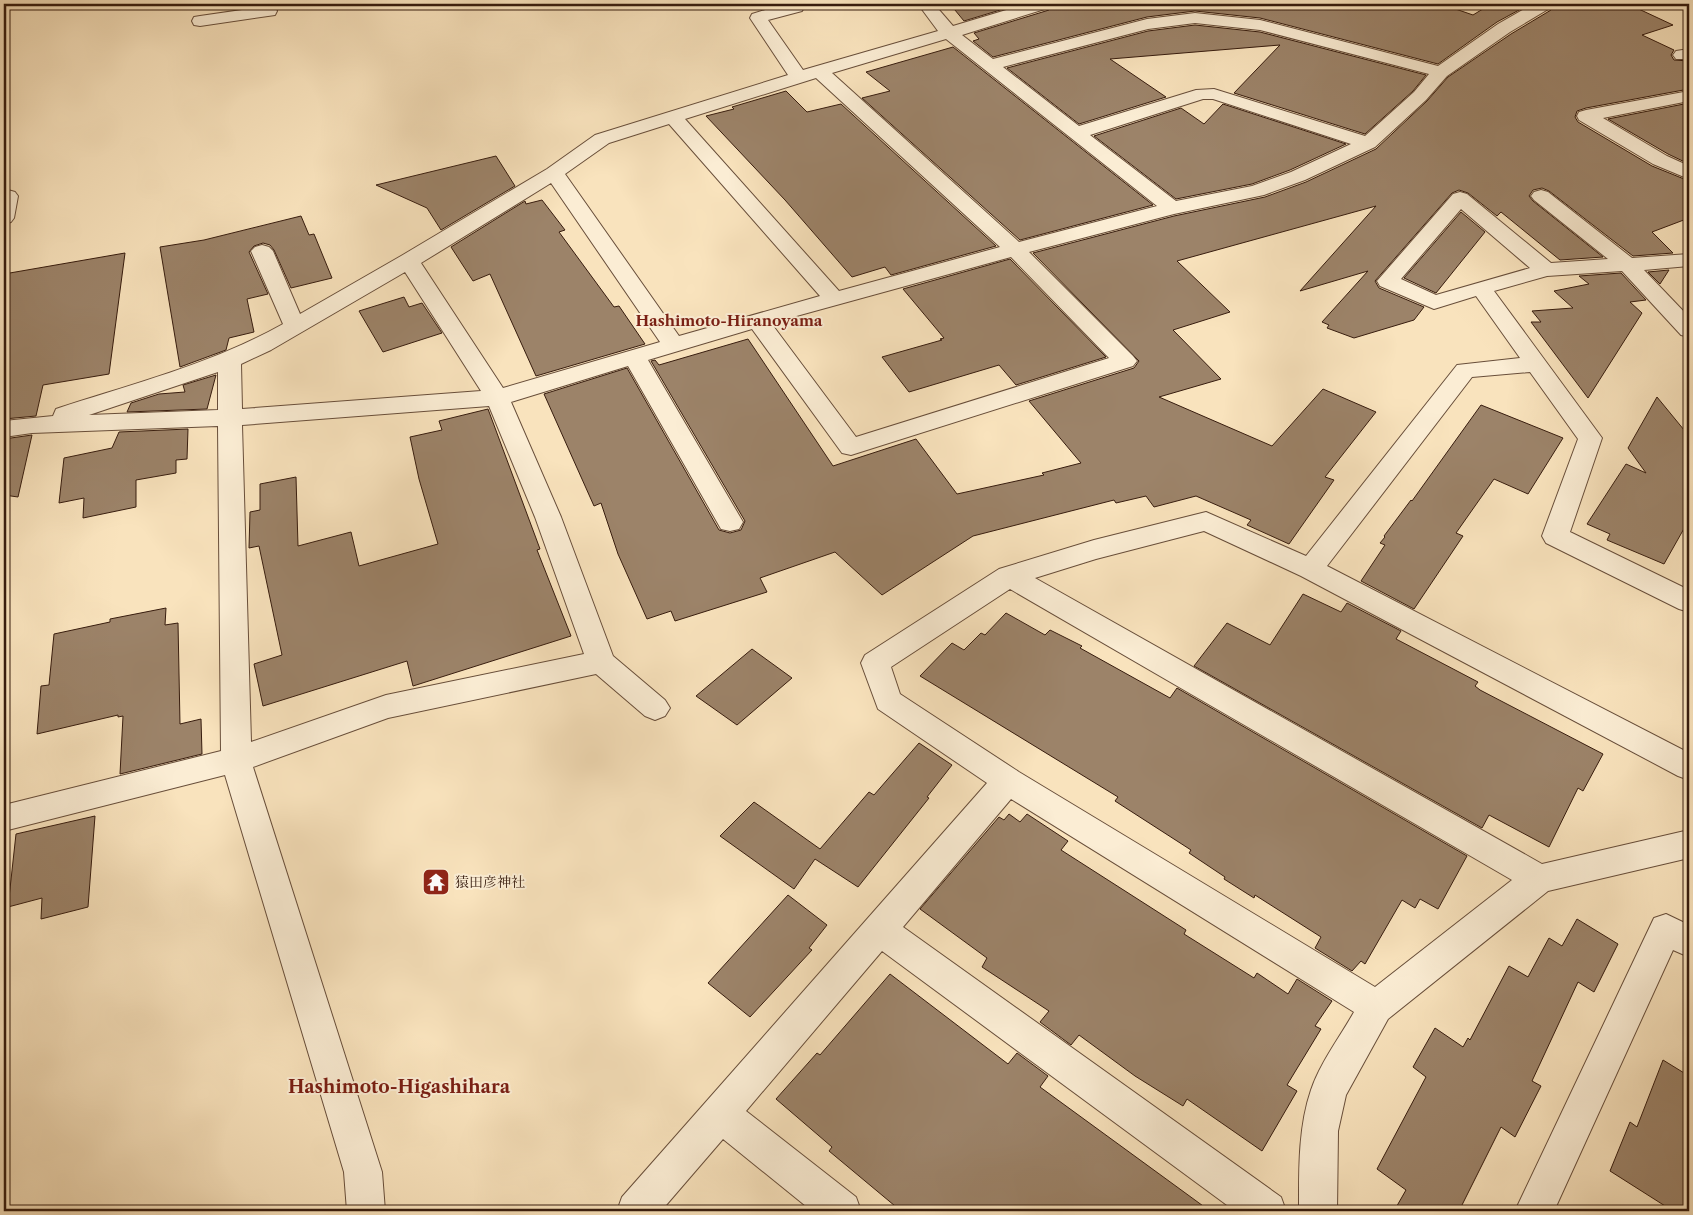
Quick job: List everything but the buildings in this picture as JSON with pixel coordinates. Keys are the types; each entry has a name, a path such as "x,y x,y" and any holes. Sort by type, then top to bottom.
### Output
{"street":[{"path":"757,320 851,448 1124,361 1015,249 809,74 758,18 796,7 793,4"},
{"path":"926,4 950,33 1172,208"},
{"path":"32,426 229,360 263,345 409,261 554,173 602,139 1042,4"},
{"path":"4,429 32,426 230,418 497,398 757,320 1015,249 1172,208 1257,191 1298,176 1368,143 1420,96 1441,72 1504,28 1544,4"},
{"path":"200,21 269,13"},
{"path":"990,65 1147,24 1195,18 1260,25 1441,72"},
{"path":"1076,132 1202,94 1214,94 1368,143"},
{"path":"1689,96 1586,116 1660,160 1689,173"},
{"path":"674,118 834,299"},
{"path":"554,173 674,346"},
{"path":"4,197 8,196 4,218"},
{"path":"1541,196 1627,264 1689,330"},
{"path":"1546,270 1460,198 1388,281 1434,302 1546,270 1689,260"},
{"path":"262,251 295,327"},
{"path":"409,261 497,398 548,517 601,662 655,708"},
{"path":"1481,288 1590,438 1555,536 1689,602"},
{"path":"635,358 730,522"},
{"path":"229,360 236,760 362,1172 366,1211"},
{"path":"1310,568 1465,370 1536,364"},
{"path":"1376,1007 1008,781 888,701 876,663 1009,576 1094,550 1206,521 1310,568 1689,767"},
{"path":"1009,576 1539,879"},
{"path":"4,818 236,760 386,706 601,662"},
{"path":"636,1211 1008,781"},
{"path":"1318,1211 1320,1131 1329,1090 1376,1007 1539,879 1689,844"},
{"path":"1534,1211 1666,929 1689,942"},
{"path":"880,930 1267,1211"},
{"path":"721,1114 842,1211"}],"place":[{"name":"猿田彦神社","path":"436,882"}],"district":[{"name":"Hashimoto-Hiranoyama","path":"729,320"},
{"name":"Hashimoto-Higashihara","path":"399,1087"}]}
